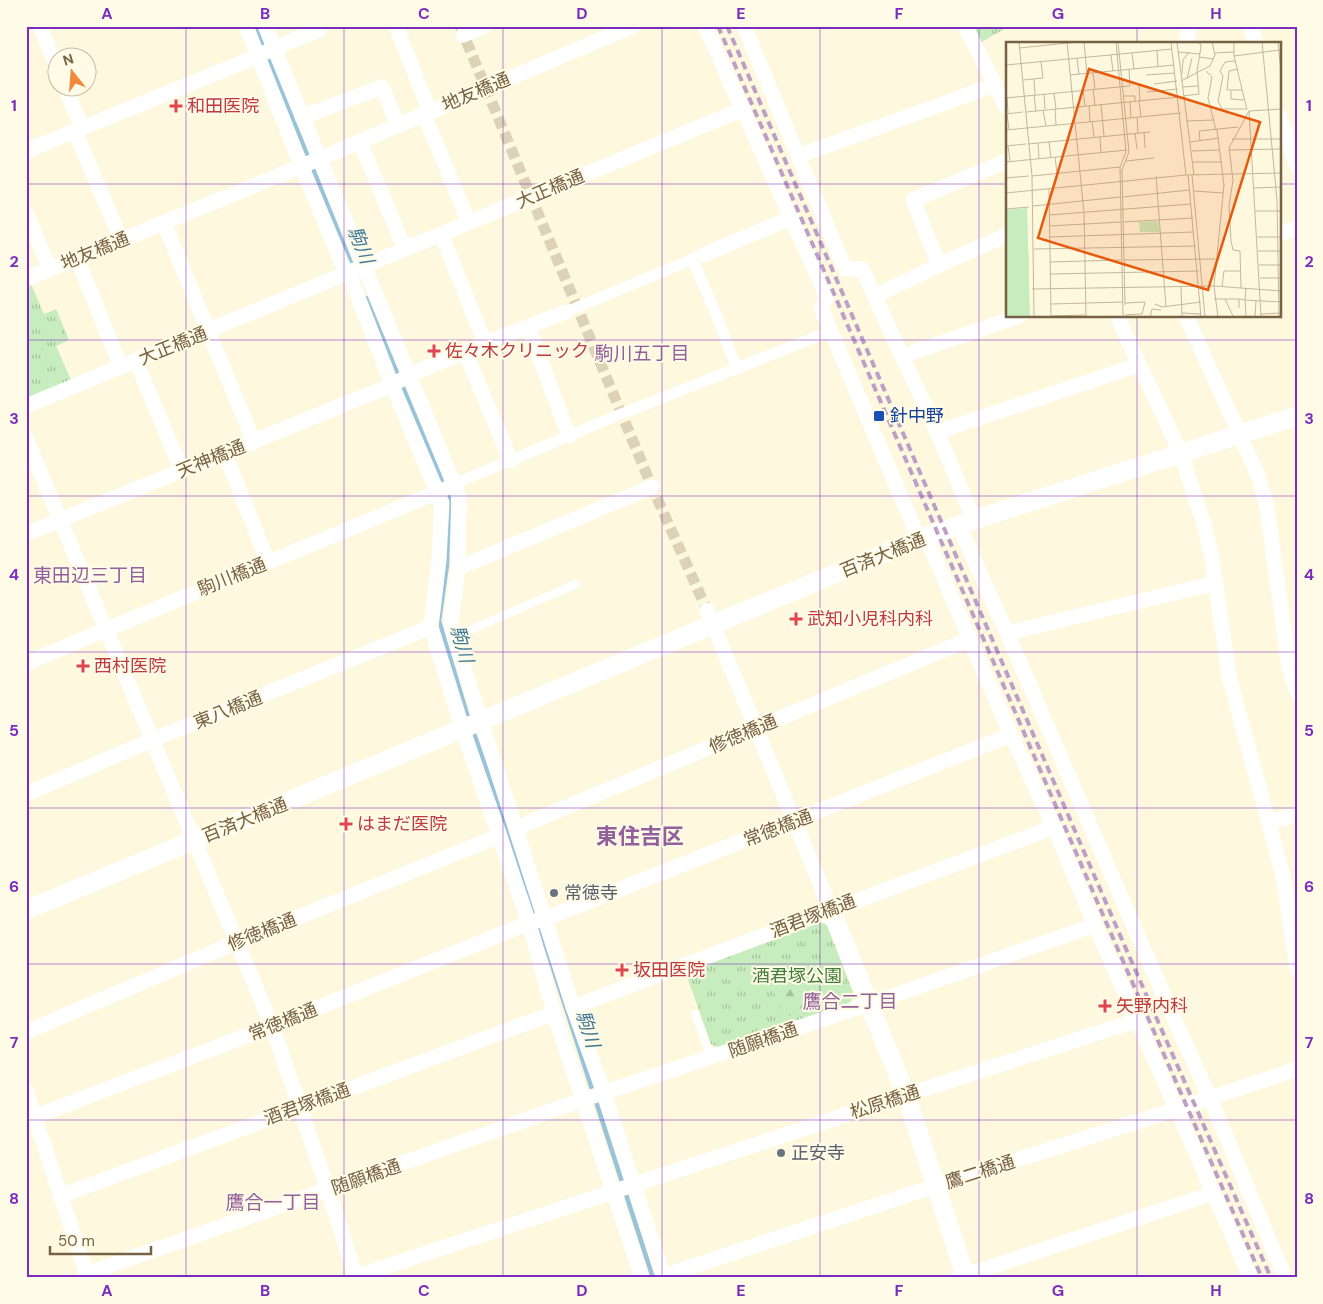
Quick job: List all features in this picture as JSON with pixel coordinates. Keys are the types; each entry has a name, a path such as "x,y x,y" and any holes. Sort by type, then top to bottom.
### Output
{"street":[{"path":"40,26 49,48"},
{"path":"246,26 266,52 302,117 319,159 354,270"},
{"path":"265,26 266,52 302,166 354,270 446,488 459,496 458,568 451,623 472,726 499,836 537,920 573,1007 614,1192 642,1278"},
{"path":"396,26 469,223"},
{"path":"463,35 484,26"},
{"name":"地友橋通","path":"26,279 360,142 633,26"},
{"path":"706,26 827,297 821,308 831,331 970,639 1010,735 1054,827 1095,925 1251,1278"},
{"path":"744,26 846,269 862,269 937,432 966,523 1007,633 1210,1098 1285,1278"},
{"path":"965,26 1006,106"},
{"path":"1186,42 1190,26"},
{"path":"1250,26 1255,42"},
{"path":"26,151 324,28"},
{"path":"798,156 995,85"},
{"path":"302,117 382,87 398,126"},
{"path":"68,98 78,130 121,240"},
{"name":"大正橋通","path":"26,406 743,109"},
{"path":"1280,119 1291,158"},
{"path":"360,142 404,249"},
{"path":"939,265 913,200 1006,161"},
{"path":"26,213 50,269"},
{"path":"566,312 791,218"},
{"path":"164,223 254,442"},
{"path":"1280,234 1297,228"},
{"path":"441,234 485,343"},
{"path":"875,296 1006,235"},
{"path":"698,257 716,314 737,369"},
{"path":"77,258 121,367"},
{"name":"天神橋通","path":"26,534 254,442 485,343 566,312"},
{"path":"902,356 1014,318"},
{"path":"1118,318 1181,454 1204,524 1212,558 1230,676 1283,876 1297,969"},
{"path":"1187,318 1240,434 1258,476 1268,507 1289,667 1297,692"},
{"path":"528,327 569,436"},
{"path":"446,488 569,436 831,331"},
{"path":"465,352 510,461"},
{"path":"136,361 182,471"},
{"path":"937,432 1139,365"},
{"name":"百済大橋通","path":"26,910 472,726 710,618 966,523 1297,416"},
{"path":"26,438 272,1026 328,1190 354,1277 614,1192"},
{"path":"225,454 268,562"},
{"path":"458,568 652,487"},
{"path":"446,488 442,503 439,560 431,627 516,828 537,920 554,1013 634,1185 663,1277"},
{"name":"駒川橋通","path":"26,662 446,488"},
{"path":"1007,633 1216,583"},
{"path":"710,618 906,1095 963,1277 1214,1193"},
{"name":"東八橋通","path":"26,794 152,740 431,627"},
{"name":"修徳橋通","path":"516,828 970,639"},
{"name":"常徳橋通","path":"34,1117 272,1026 1010,735"},
{"path":"1270,822 1297,814"},
{"name":"酒君塚橋通","path":"573,1007 1054,827"},
{"name":"修徳橋通","path":"26,1032 238,942 499,836"},
{"name":"随願橋通","path":"87,1276 594,1096 869,1004 1095,925"},
{"name":"酒君塚橋通","path":"60,1196 554,1013"},
{"name":"松原橋通","path":"614,1192 1138,1020"},
{"name":"鷹二橋通","path":"663,1277 935,1186 1297,1069"},
{"path":"26,1091 87,1276"}],"lane":[{"path":"454,637 576,584"},
{"path":"695,1014 710,1057"}],"green space":[{"path":"969,26 1010,26 978,44"},
{"path":"30,282 44,314 56,309 69,340 56,346 71,380 26,400 26,283"},
{"name":"酒君塚公園","path":"819,922 827,925 854,995 849,1004 798,1021 795,1020 719,1048 711,1044 685,971"},
{"path":"797,978 808,1009 783,1018 772,987"}],"waterway":[{"name":"駒川","path":"255,26 353,268"},
{"name":"駒川","path":"366,298 449,498 447,565 439,621 469,721"},
{"name":"駒川","path":"472,728 509,832 653,1278"}],"tunnel":[{"path":"460,26 652,487 707,610"}],"railway":[{"path":"718,26 1262,1278"},
{"path":"727,26 1123,942 1271,1278"}],"place":[{"name":"和田医院","path":"176,106"},
{"name":"佐々木クリニック","path":"434,351"},
{"name":"針中野","path":"879,416"},
{"name":"武知小児科内科","path":"796,619"},
{"name":"西村医院","path":"83,666"},
{"name":"はまだ医院","path":"346,824"},
{"name":"常徳寺","path":"554,893"},
{"name":"坂田医院","path":"622,970"},
{"name":"矢野内科","path":"1105,1006"},
{"name":"正安寺","path":"781,1153"}],"district":[{"name":"駒川五丁目","path":"642,353"},
{"name":"東田辺三丁目","path":"90,575"},
{"name":"東住吉区","path":"640,836"},
{"name":"鷹合二丁目","path":"850,1001"},
{"name":"鷹合一丁目","path":"273,1202"}]}
